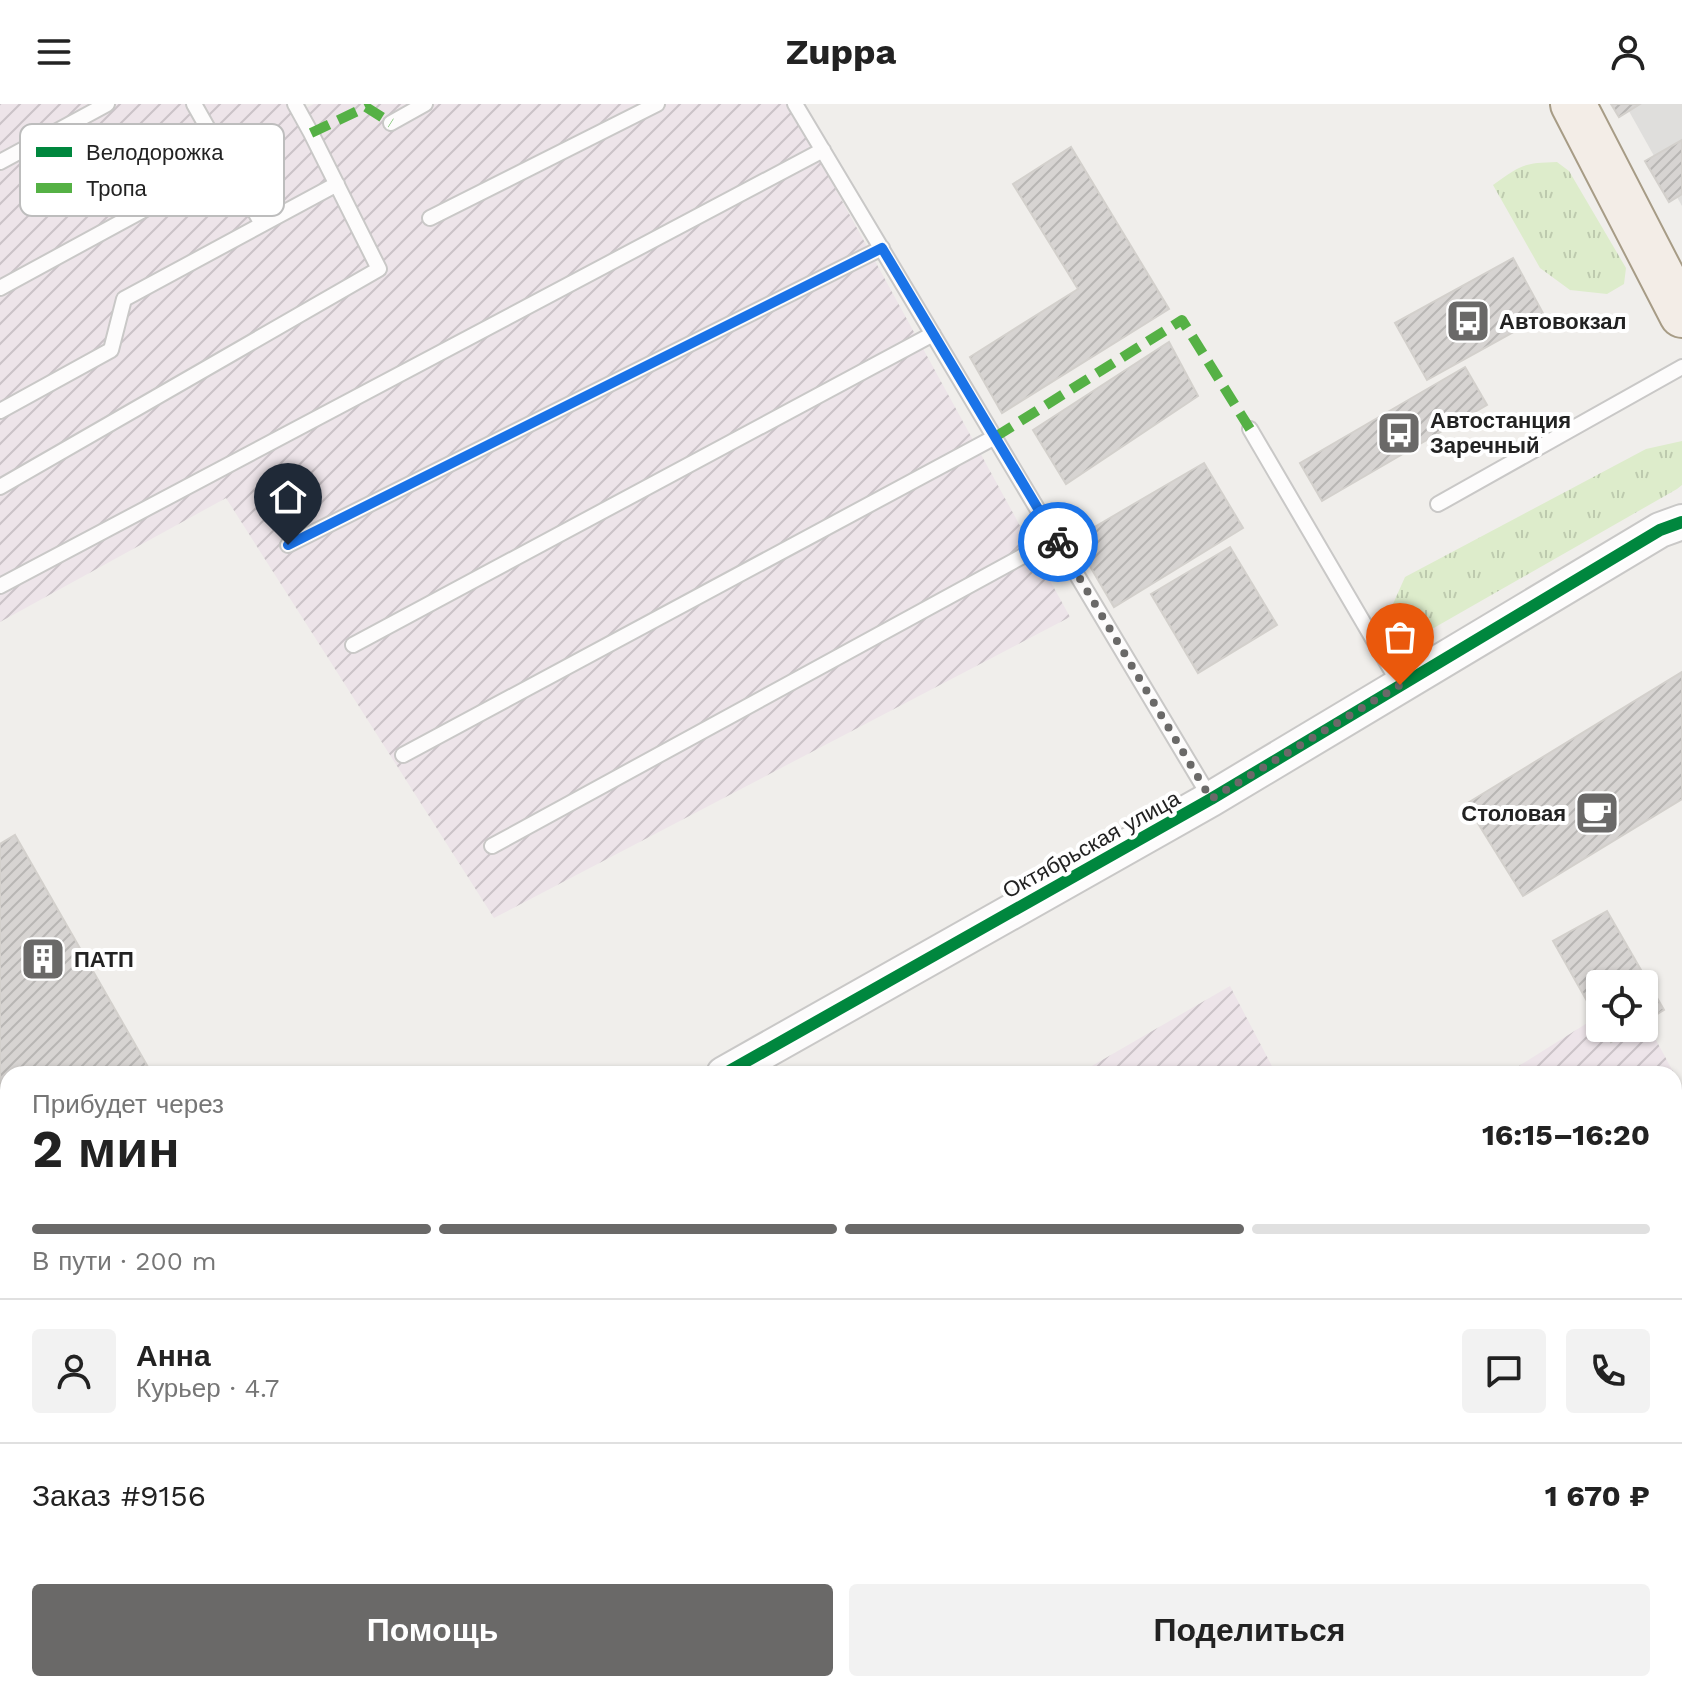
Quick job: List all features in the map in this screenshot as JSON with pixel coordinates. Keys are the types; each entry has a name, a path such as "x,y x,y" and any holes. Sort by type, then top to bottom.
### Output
{"main road":[{"path":"1573,104 1682,315"}],"street":[{"name":"Октябрьская улица","path":"738,1066 1211,799 1660,530 1682,522"}],"lane":[{"path":"70,124 107,104"},
{"path":"194,104 205,124"},
{"path":"0,487 379,269 295,104"},
{"path":"391,123 425,104"},
{"path":"430,218 657,104"},
{"path":"795,104 1211,799"},
{"path":"0,586 823,150"},
{"path":"0,162 20,151"},
{"path":"284,212 337,184"},
{"path":"0,288 132,216"},
{"path":"257,216 262,224"},
{"path":"0,411 111,350 124,299 277,216"},
{"path":"288,545 882,248"},
{"path":"353,645 933,334"},
{"path":"1438,504 1682,367"},
{"path":"1250,429 1400,685"},
{"path":"403,755 995,437"},
{"path":"492,846 1056,538"}],"shaded area":[{"path":"0,104 304,104 306,108 314,104 789,104 1070,617 494,918 226,498 0,622"},
{"path":"1625,104 1682,104 1682,206"},
{"path":"1230,986 1272,1066 1092,1066"},
{"path":"1586,1024 1586,1042 1657,1042 1670,1066 1519,1066"}],"green space":[{"path":"1557,162 1569,171 1626,268 1624,284 1607,294 1570,290 1540,268 1493,185 1522,166"},
{"path":"1682,441 1682,485 1677,489 1425,633 1393,604 1405,577 1646,449"}],"building":[{"path":"1611,104 1640,104 1619,117"},
{"path":"1682,140 1682,194 1669,202 1645,161"},
{"path":"1071,147 1169,309 1002,413 970,357 1078,289 1013,184"},
{"path":"1513,258 1544,315 1427,380 1395,323"},
{"path":"1169,342 1198,396 1066,484 1033,430"},
{"path":"1465,367 1487,405 1322,501 1300,463"},
{"path":"1204,463 1243,528 1114,607 1074,539"},
{"path":"1230,547 1277,625 1198,673 1151,594"},
{"path":"1682,672 1682,799 1523,896 1466,804"},
{"name":"ПАТП","path":"15,835 147,1066 0,1066 0,844"},
{"path":"1607,911 1641,970 1586,970 1586,999 1553,941"},
{"path":"1658,1000 1664,1010 1658,1014"}],"marked path":[{"path":"311,133 366,107 391,123"},
{"path":"995,437 1182,320 1250,429"}],"cycle path":[{"path":"738,1066 1211,799 1660,530 1682,522"}],"way so far":[{"path":"1058,542 1211,799 1400,685"}],"place":[{"name":"Автовокзал","path":"1468,321"},
{"name":"Автостанция Заречный","path":"1399,433"},
{"name":"Столовая","path":"1597,813"},
{"name":"ПАТП","path":"43,959"}],"route":[{"path":"288,545 882,248 1058,542"}]}
